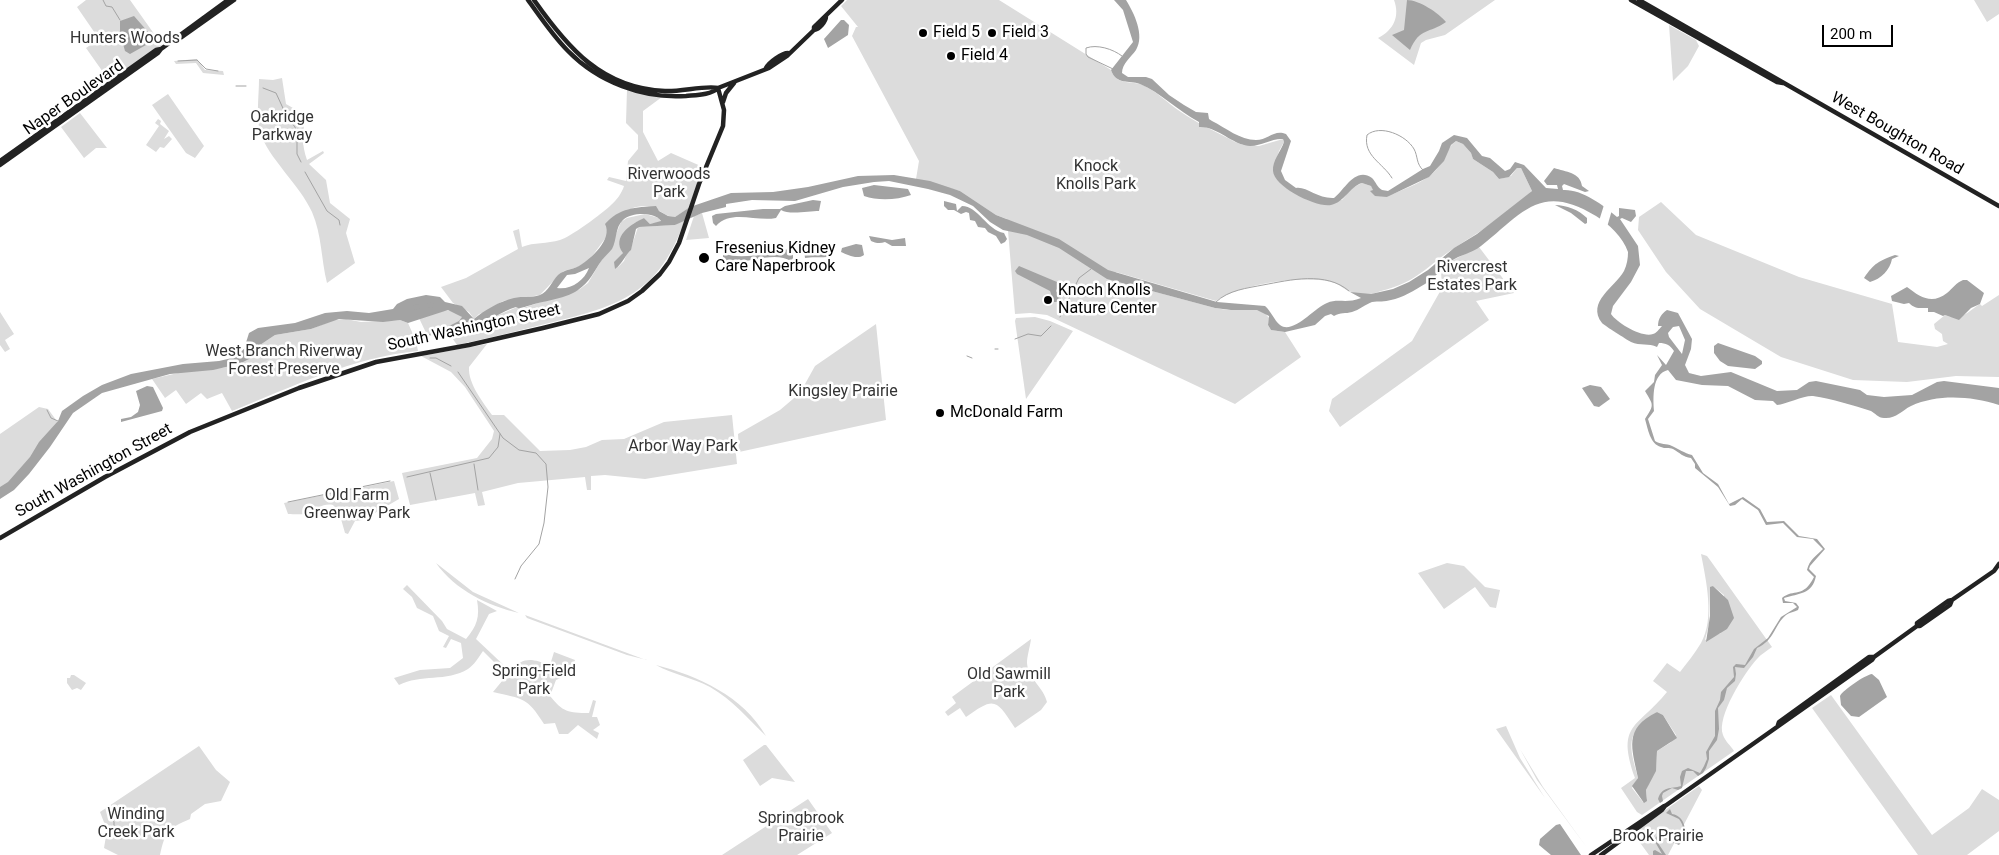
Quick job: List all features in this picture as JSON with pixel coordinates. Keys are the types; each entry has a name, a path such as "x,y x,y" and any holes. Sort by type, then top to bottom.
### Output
{"main road":[{"name":"Naper Boulevard","path":"0,161 156,50 176,39 228,0"},
{"name":"Naper Boulevard","path":"176,39 234,0"},
{"path":"528,0 568,52 588,68 610,81 629,89 665,96 705,94 718,88"},
{"path":"534,0 574,52 591,65 615,78 636,86 659,91 718,88 775,64 814,30 814,27 842,0"},
{"name":"West Boughton Road","path":"1631,0 1777,82 1783,83"},
{"name":"West Boughton Road","path":"1639,0 1999,206"},
{"name":"Naper Boulevard","path":"0,166 158,53 160,49"},
{"path":"723,106 726,93 735,82"},
{"name":"South Washington Street","path":"0,538 105,477 190,432 304,387 385,360 470,345 592,316 614,308 637,295 660,274 676,249 706,167 722,130 724,121 723,106 718,88"},
{"path":"1601,855 1862,662 1870,657 1874,657 1950,605 1952,600 1996,570 1999,564"},
{"path":"1594,854 1659,808 1665,806"}],"green space":[{"name":"Hunters Woods","path":"86,0 130,0 162,45 110,82 86,48 99,39 77,7"},
{"name":"Knock Knolls Park","path":"847,0 999,0 1111,70 1116,78 1124,82 1140,84 1146,87 1187,116 1235,142 1243,145 1259,146 1283,139 1284,142 1273,171 1306,199 1342,200 1352,188 1362,183 1371,186 1374,189 1372,191 1387,197 1429,177 1440,165 1449,148 1456,141 1463,144 1471,153 1473,159 1493,172 1499,179 1511,176 1517,168 1521,168 1532,191 1506,214 1421,273 1404,283 1372,294 1353,293 1331,282 1288,280 1240,290 1216,301 1116,272 1115,281 1215,308 1263,311 1269,318 1268,325 1271,330 1285,332 1301,357 1235,404 1047,315 1015,314 1007,219 996,215 960,191 916,179 919,161 852,36 856,27 858,27 841,6"},
{"path":"1394,0 1495,0 1445,35 1421,43 1414,65 1378,38 1392,27 1396,17"},
{"path":"1974,0 1999,0 1999,14 1987,22"},
{"path":"1669,25 1696,40 1699,46 1688,66 1673,81"},
{"path":"197,59 205,70 223,71 224,75 203,73 196,63 176,64 174,61"},
{"name":"Oakridge Parkway","path":"282,78 286,104 307,116 303,138 307,160 323,151 324,153 309,164 326,180 330,203 350,219 346,233 355,263 327,283 320,238 312,212 300,192 270,152 260,132 258,113 259,79 273,80"},
{"name":"Riverwoods Park","path":"627,89 662,97 643,111 643,132 658,161 671,153 703,167 689,208 675,217 643,206 624,212 607,222 607,236 590,259 578,267 564,271 540,295 503,301 479,314 474,319 469,312 453,303 441,287 466,278 518,249 513,231 519,229 522,247 560,240 571,235 594,219 619,197 624,186 607,180 609,177 626,181 628,161 638,149 638,135 626,123"},
{"path":"168,94 204,146 195,158 186,153 152,105"},
{"path":"80,113 107,148 96,148 84,158 61,127"},
{"path":"158,119 161,121 160,124 169,131 164,139 169,136 172,139 164,148 160,147 156,152 146,145 159,126 155,123"},
{"path":"1661,202 1696,235 1799,277 1892,304 1898,342 1937,347 1948,344 1943,341 1942,334 1935,329 1934,324 1945,315 1955,317 1964,315 1980,304 1982,306 1999,295 1999,377 1956,376 1907,382 1853,380 1781,357 1700,309 1666,272 1638,230 1639,217"},
{"path":"702,213 709,238 686,240 694,216"},
{"path":"645,214 659,218 661,222 650,224 644,218 633,224 618,267 630,251 638,227 675,225 685,219 675,244 663,264 650,280 617,302 574,317 457,345 446,329 428,337 419,318 447,310 457,313 473,326 517,307 520,309 580,289 588,283 609,251 621,222 627,218"},
{"name":"Rivercrest Estates Park","path":"1479,247 1514,293 1476,301 1489,320 1340,427 1329,411 1332,399 1412,341 1442,288 1441,271 1451,261"},
{"path":"0,312 14,334 5,340 10,349 5,352 0,345"},
{"path":"1035,317 1073,331 1026,399 1015,321 1016,318"},
{"name":"West Branch Riverway Forest Preserve","path":"346,319 361,322 400,320 408,323 418,351 394,354 346,366 232,411 222,393 207,399 201,393 186,404 176,390 165,398 152,379 191,370 222,368 239,364 254,355 260,345 275,335 311,329 334,320"},
{"name":"Kingsley Prairie","path":"876,324 886,420 739,452 738,434 780,410 800,393 815,366"},
{"name":"Arbor Way Park","path":"487,344 469,367 473,386 492,415 504,415 540,451 570,450 586,447 602,440 624,439 664,422 732,415 737,464 645,479 605,475 591,476 591,490 587,490 585,477 518,483 482,492 485,505 478,506 475,493 410,505 402,473 477,458 492,439 494,431 465,387 451,372 421,356"},
{"path":"39,407 48,409 59,424 0,494 0,434"},
{"name":"Old Farm Greenway Park","path":"394,481 399,499 363,520 355,521 348,534 345,533 339,512 333,505 323,506 307,514 288,514 284,503"},
{"path":"1701,554 1707,556 1772,647 1752,665 1739,684 1728,706 1722,727 1723,735 1734,751 1642,815 1637,812 1621,788 1635,778 1628,747 1629,736 1639,721 1667,692 1653,681 1667,663 1680,672 1699,647 1705,633 1708,623 1708,599","holes":["1713,586 1724,595 1721,633 1705,640 1709,624 1710,588","1657,712 1663,715 1676,735 1670,743 1657,751 1656,768 1646,790 1647,799 1643,802 1632,788 1638,778 1631,748 1633,736 1638,728"]},
{"path":"436,563 473,592 519,613 473,596 444,573"},
{"path":"1447,563 1464,566 1485,587 1500,590 1496,608 1490,607 1475,587 1444,609 1418,573"},
{"name":"Spring-Field Park","path":"407,585 442,621 447,629 466,639 477,621 477,600 497,611 489,614 476,639 510,671 515,666 528,660 550,665 554,652 575,660 570,674 556,680 550,696 566,710 576,713 589,713 593,700 596,701 592,717 597,717 600,725 593,730 599,733 597,739 578,725 568,734 559,734 555,723 544,724 528,704 518,698 493,692 507,675 483,651 468,669 460,673 416,680 399,685 394,678 420,670 450,668 463,658 461,643 451,639 446,648 443,647 449,636 439,631 433,616 417,608 412,597 403,589"},
{"path":"525,615 644,659 627,655 527,618"},
{"name":"Old Sawmill Park","path":"1031,639 1027,663 1030,673 1043,692 1047,702 1041,710 1015,728 999,706 994,704 983,706 966,717 960,708 948,716 945,712 956,703 952,697"},
{"path":"656,665 688,675 732,699 745,710 766,736 718,692"},
{"path":"71,675 86,683 81,690 77,688 72,690 67,683 67,678 70,678"},
{"path":"1831,695 1932,835 1969,808 1982,789 1999,800 1999,831 1967,855 1918,855 1812,708"},
{"path":"1506,726 1520,758 1545,798 1496,729"},
{"path":"766,745 795,782 772,778 760,786 743,760"},
{"name":"Winding Creek Park","path":"199,746 216,770 230,782 221,801 205,804 191,814 190,819 172,828 166,836 160,855 118,855 104,848 107,830 100,812"},
{"path":"1520,749 1543,787 1588,849 1537,780"},
{"name":"Brook Prairie","path":"1699,786 1702,790 1668,855 1649,855 1633,833"},
{"name":"Springbrook Prairie","path":"808,799 832,833 797,855 722,855"}],"shaded area":[{"path":"1114,0 1126,0 1135,18 1139,38 1136,50 1125,64 1122,73 1128,77 1152,79 1169,95 1184,105 1196,112 1208,113 1209,119 1244,138 1260,140 1278,133 1286,134 1291,141 1281,171 1285,180 1296,188 1304,189 1323,197 1334,198 1355,177 1366,175 1372,178 1380,189 1388,191 1430,166 1442,143 1454,135 1467,138 1482,156 1490,158 1505,171 1510,169 1515,162 1524,165 1546,188 1558,189 1557,185 1547,185 1544,181 1554,168 1575,175 1581,181 1582,186 1589,191 1585,192 1564,184 1562,186 1563,190 1570,190 1585,195 1617,217 1619,216 1619,208 1635,210 1636,216 1631,222 1620,219 1638,246 1640,265 1631,282 1613,306 1611,314 1630,329 1648,335 1656,333 1662,326 1658,326 1659,321 1667,310 1678,313 1692,339 1691,349 1685,365 1689,373 1701,376 1731,372 1777,391 1797,390 1809,382 1816,381 1860,390 1867,395 1884,397 1912,395 1937,382 1944,381 1999,388 1999,405 1966,398 1943,398 1921,402 1895,416 1882,418 1871,411 1820,397 1810,396 1777,405 1773,401 1755,400 1728,386 1702,385 1676,380 1668,370 1659,376 1655,387 1654,411 1648,419 1655,441 1670,445 1692,455 1703,473 1718,484 1729,504 1743,497 1760,509 1767,522 1784,521 1799,536 1817,539 1825,549 1810,566 1809,569 1816,576 1811,587 1804,592 1784,598 1785,601 1796,603 1799,607 1798,610 1782,619 1771,637 1757,648 1753,657 1744,668 1735,667 1735,681 1727,688 1724,700 1718,708 1719,729 1717,740 1709,751 1709,759 1703,773 1698,776 1693,771 1686,771 1682,788 1678,790 1672,788 1663,793 1663,801 1660,803 1658,799 1664,790 1667,789 1681,786 1680,777 1682,771 1688,768 1700,773 1707,759 1706,752 1715,736 1715,711 1721,692 1734,677 1733,667 1736,664 1745,665 1754,649 1768,638 1781,617 1797,607 1793,603 1783,603 1782,598 1786,595 1802,591 1810,584 1814,577 1807,570 1808,566 1823,549 1813,539 1797,537 1783,523 1766,525 1758,510 1742,499 1735,505 1730,506 1718,487 1695,468 1691,458 1673,449 1662,448 1654,443 1645,419 1652,405 1645,391 1654,382 1655,375 1662,365 1657,355 1666,365 1674,351 1664,343 1659,343 1657,347 1631,342 1602,323 1597,308 1604,295 1624,271 1628,252 1626,246 1611,227 1601,219 1577,206 1560,202 1546,202 1533,206 1521,213 1481,246 1451,261 1429,282 1404,296 1389,301 1372,302 1352,312 1334,316 1331,314 1325,316 1315,325 1285,332 1271,330 1268,325 1269,316 1257,310 1215,308 1107,279 1059,248 1027,235 1003,230 990,222 973,206 950,195 889,181 843,187 795,201 752,200 726,204 726,207 702,213 675,225 639,227 636,229 631,250 615,269 614,262 623,253 619,242 628,227 644,218 650,224 661,221 654,216 637,214 627,217 620,223 612,249 586,283 578,290 566,296 520,309 516,307 469,327 445,328 459,321 462,317 448,310 408,323 400,320 383,322 339,319 311,329 275,335 260,345 251,358 239,364 213,370 170,374 102,393 73,413 29,474 14,490 0,499 0,487 8,482 30,457 39,442 58,421 62,411 102,385 131,374 183,364 232,358 244,349 249,333 258,328 295,323 325,313 347,311 369,313 393,309 397,304 407,299 426,295 440,297 445,302 462,306 474,319 503,301 543,294 558,275 579,266 595,254 606,236 605,224 616,215 628,209 656,206 659,211 668,216 675,217 690,207 731,193 773,192 808,187 858,176 894,175 930,181 960,191 996,215 1059,239 1108,270 1217,302 1265,306 1278,323 1285,327 1304,320 1327,303 1351,301 1361,298 1350,292 1371,294 1393,289 1409,282 1428,270 1454,248 1477,234 1532,191 1521,168 1517,168 1509,177 1499,179 1493,172 1473,159 1471,153 1463,144 1456,141 1451,145 1444,161 1429,177 1387,197 1375,196 1370,191 1373,190 1371,186 1362,183 1340,201 1331,205 1307,200 1288,190 1275,177 1273,167 1284,142 1283,139 1254,146 1238,143 1216,131 1199,127 1199,122 1147,87 1119,80 1113,75 1111,70 1133,42 1123,10","holes":["589,268 584,277 576,284 567,288 557,288 567,275","1679,326 1685,340 1682,354 1668,333 1673,327"]},
{"path":"1407,0 1417,2 1428,8 1446,22 1421,34 1410,50 1392,35 1404,30"},
{"path":"134,16 151,38 146,45 130,54 125,51 120,33 120,21"},
{"path":"841,20 844,20 849,25 848,35 828,48 824,39"},
{"path":"874,185 908,189 911,195 888,199 875,199 864,196 862,188"},
{"path":"813,200 821,201 819,211 794,213 781,210 776,218 736,217 722,221 716,226 713,223 712,216 716,214 780,209 785,206"},
{"path":"944,201 956,204 957,211 962,206 973,210 993,228 1004,233 1007,239 1001,244 996,236 985,228 978,227 975,221 970,220 969,213 961,214 954,210 948,210 944,206"},
{"path":"1555,205 1576,210 1587,218 1587,223 1585,224 1571,213"},
{"path":"869,236 892,240 905,238 906,246 892,246 885,242 874,242 871,241"},
{"path":"856,244 862,245 864,255 855,257 841,252 842,248"},
{"path":"806,247 833,252 833,255 805,258 804,249"},
{"path":"789,249 793,253 791,261 784,258 768,257 741,262 725,262 723,258 723,253 747,256"},
{"path":"1895,255 1899,256 1892,259 1889,267 1881,276 1870,282 1864,278 1877,263"},
{"path":"1019,266 1057,282 1056,291 1061,298 1060,302 1054,302 1050,291 1017,274 1015,271"},
{"path":"1963,280 1967,280 1984,293 1980,304 1971,308 1959,320 1928,312 1928,308 1917,308 1909,303 1904,304 1892,301 1891,296 1907,287 1921,296 1936,299 1942,297"},
{"path":"1718,343 1755,356 1762,361 1762,364 1755,369 1728,366 1720,361 1714,353 1714,346"},
{"path":"1590,385 1601,387 1610,399 1599,407 1594,406 1582,388"},
{"path":"147,386 153,387 163,408 162,411 121,422 121,419 131,417 138,412 140,405 136,391"},
{"path":"1713,586 1728,600 1734,618 1727,629 1706,642 1710,616 1710,587"},
{"path":"1872,674 1879,680 1887,697 1859,717 1851,716 1841,705 1840,696 1855,683"},
{"path":"1657,712 1663,715 1677,738 1657,751 1656,771 1646,790 1647,801 1644,803 1632,786 1638,778 1632,740 1634,732 1639,725 1646,718"},
{"path":"1670,809 1672,814 1677,815 1683,822 1685,826 1684,836 1679,845 1659,838 1658,843 1666,855 1653,855 1655,850 1662,854 1654,840 1657,836 1663,835 1680,842 1683,833 1682,825 1679,819 1666,813"},
{"path":"1560,824 1581,855 1551,855 1539,845 1540,839 1556,825"}],"pier":[{"path":"1604,205 1612,210 1607,227 1599,221"}],"waterway":[{"path":"103,0 106,6 112,7 120,20"},
{"path":"1113,69 1088,57 1086,48 1105,48 1122,56"},
{"path":"178,61 197,60 206,69 218,71"},
{"path":"236,86 246,86"},
{"path":"263,88 276,93 287,117 295,127 297,154 301,162"},
{"path":"1392,178 1368,148 1367,135 1372,132 1385,131 1405,139 1414,149 1419,165 1423,170"},
{"path":"305,172 327,211 339,220 340,225"},
{"path":"1060,317 1079,278 1091,269"},
{"path":"1216,302 1238,290 1296,279 1330,281 1349,291"},
{"path":"415,307 432,305"},
{"path":"1015,339 1028,334 1041,336 1051,326"},
{"path":"428,335 446,328"},
{"path":"424,342 426,336"},
{"path":"967,356 972,358"},
{"path":"430,358 436,358 451,366"},
{"path":"458,372 503,438 519,450 536,453 546,464 548,487 544,523 539,544 521,566 515,579"},
{"path":"47,410 51,418 58,421"},
{"path":"407,477 489,458 498,447 500,434"},
{"path":"474,464 478,490"},
{"path":"430,473 436,500"},
{"path":"288,502 390,481"},
{"path":"108,813 114,822 114,828 120,830 121,839"}],"place":[{"name":"Field 5","path":"923,33"},
{"name":"Field 3","path":"992,33"},
{"name":"Field 4","path":"951,56"},
{"name":"Fresenius Kidney Care Naperbrook","path":"704,258"},
{"name":"Knoch Knolls Nature Center","path":"1048,300"},
{"name":"McDonald Farm","path":"940,413"}]}
